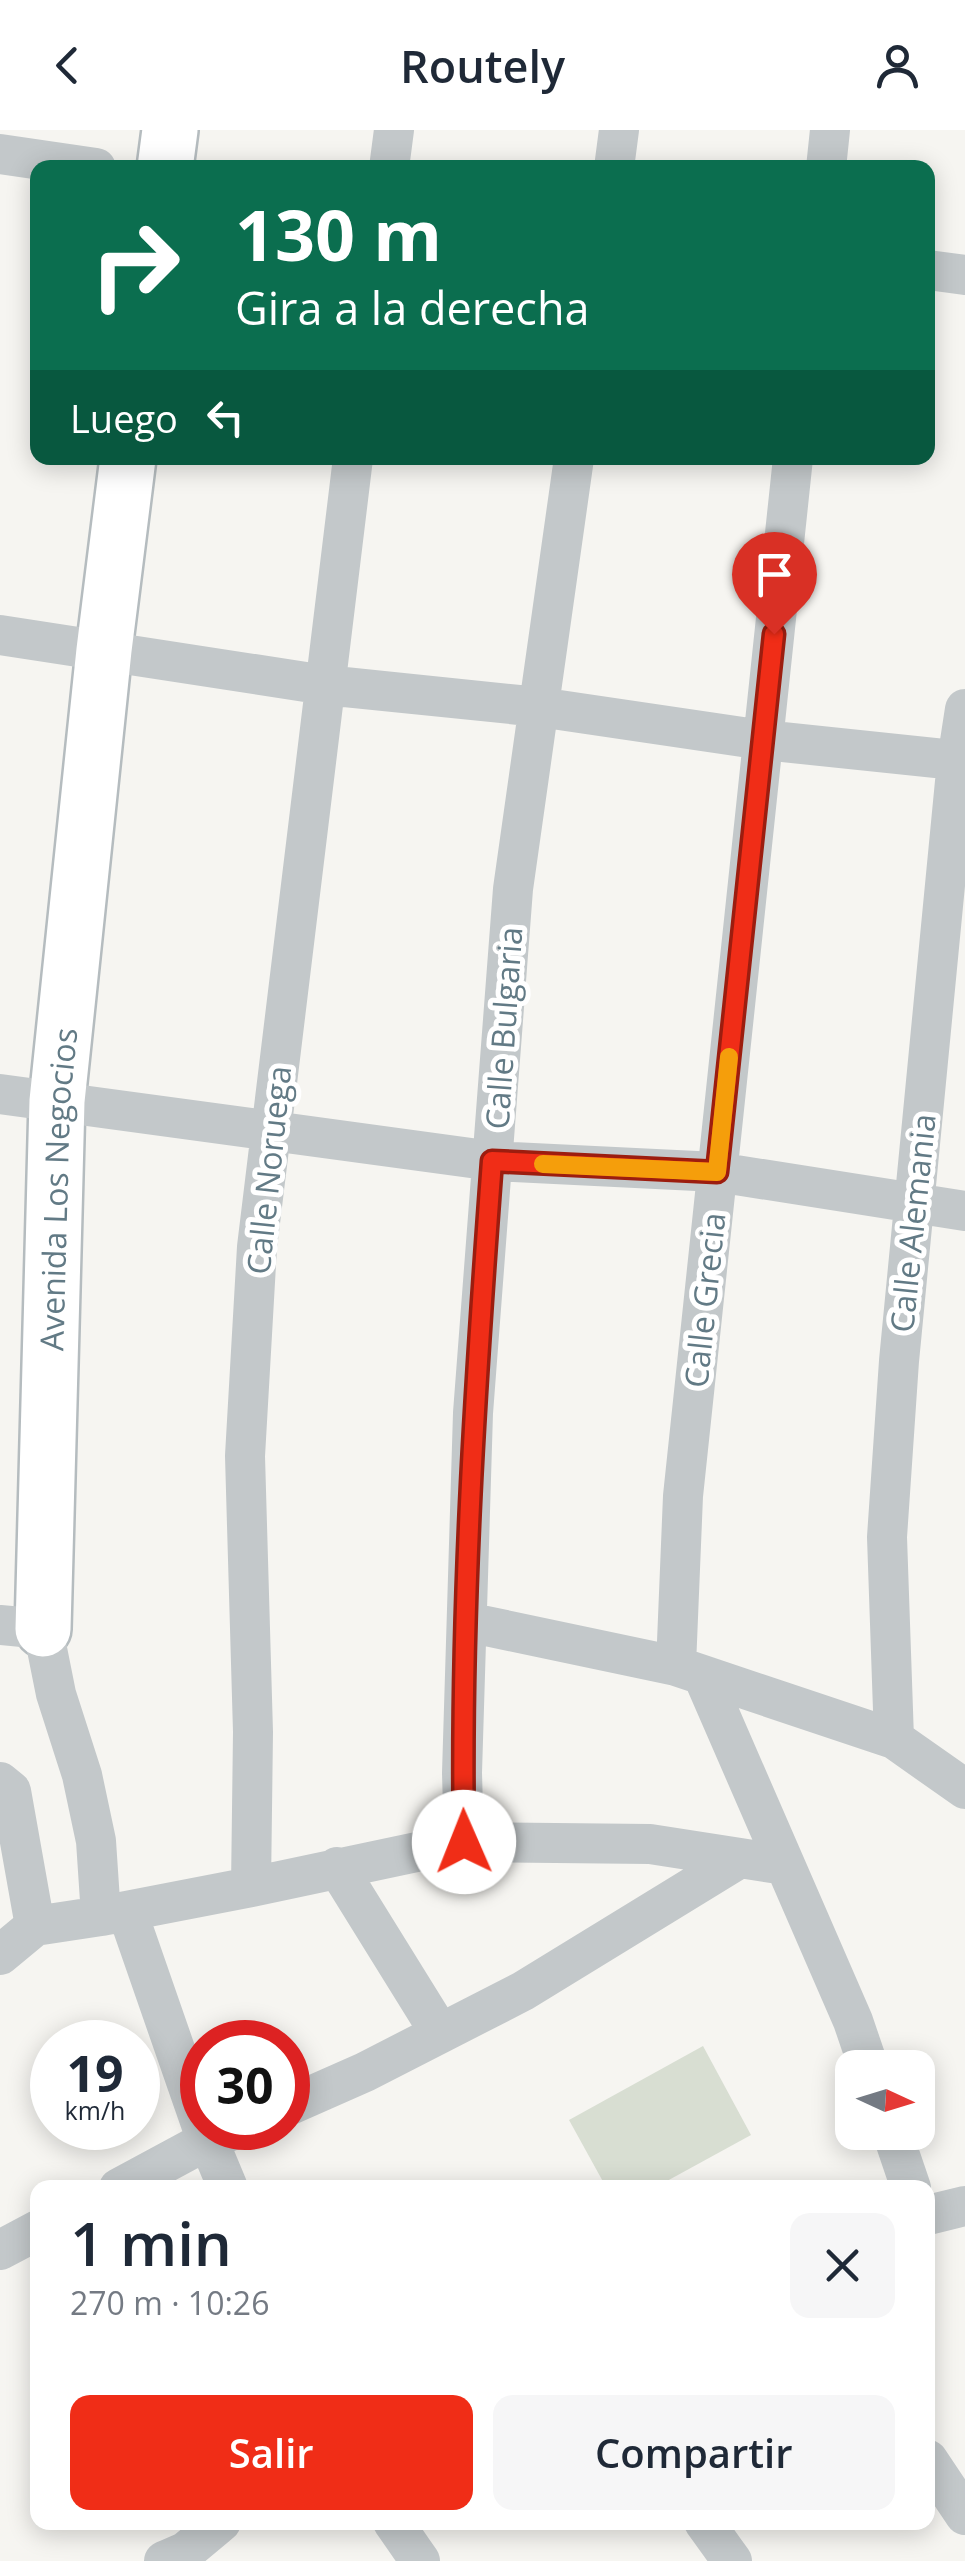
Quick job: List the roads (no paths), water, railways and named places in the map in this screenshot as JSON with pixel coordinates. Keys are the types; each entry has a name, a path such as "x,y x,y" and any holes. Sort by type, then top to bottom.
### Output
{"street":[{"path":"166,160 170,130"},
{"path":"390,160 394,130"},
{"path":"615,160 619,130"},
{"path":"827,160 830,130"},
{"path":"0,154 41,160"},
{"path":"935,271 965,274"},
{"name":"Avenida Los Negocios","path":"127,465 57,1101 22,1627 56,1694 82,1775 114,1913 180,2058"},
{"name":"Calle Noruega","path":"251,1887 253,1732 246,1456 257,1247 352,465"},
{"name":"Calle Bulgaria","path":"464,1842 462,1774 473,1413 492,1161 514,889 573,465"},
{"name":"Calle Grecia","path":"690,1671 683,1496 792,465"},
{"path":"0,635 325,685 539,706 763,740 961,761"},
{"name":"Calle Alemania","path":"894,1739 888,1537 898,1361 965,709"},
{"path":"0,1094 492,1161 717,1172 965,1211"},
{"path":"467,1622 690,1671 894,1739 965,1790"},
{"path":"690,1671 786,1864 863,2050"},
{"path":"0,1782 10,1792 35,1926"},
{"path":"0,1955 35,1926 251,1887 464,1842 650,1844 786,1864"},
{"path":"310,2096 522,1991 740,1858"},
{"path":"337,1868 440,2033"},
{"path":"131,2180 181,2150"},
{"name":"Avenida Los Negocios","path":"218,2150 226,2180"},
{"path":"898,2150 908,2180"},
{"path":"935,2213 965,2206"},
{"path":"0,2250 30,2234"},
{"path":"935,2470 965,2514"},
{"path":"164,2561 185,2552 211,2530"},
{"path":"398,2530 420,2561"},
{"path":"710,2530 732,2561"}]}
